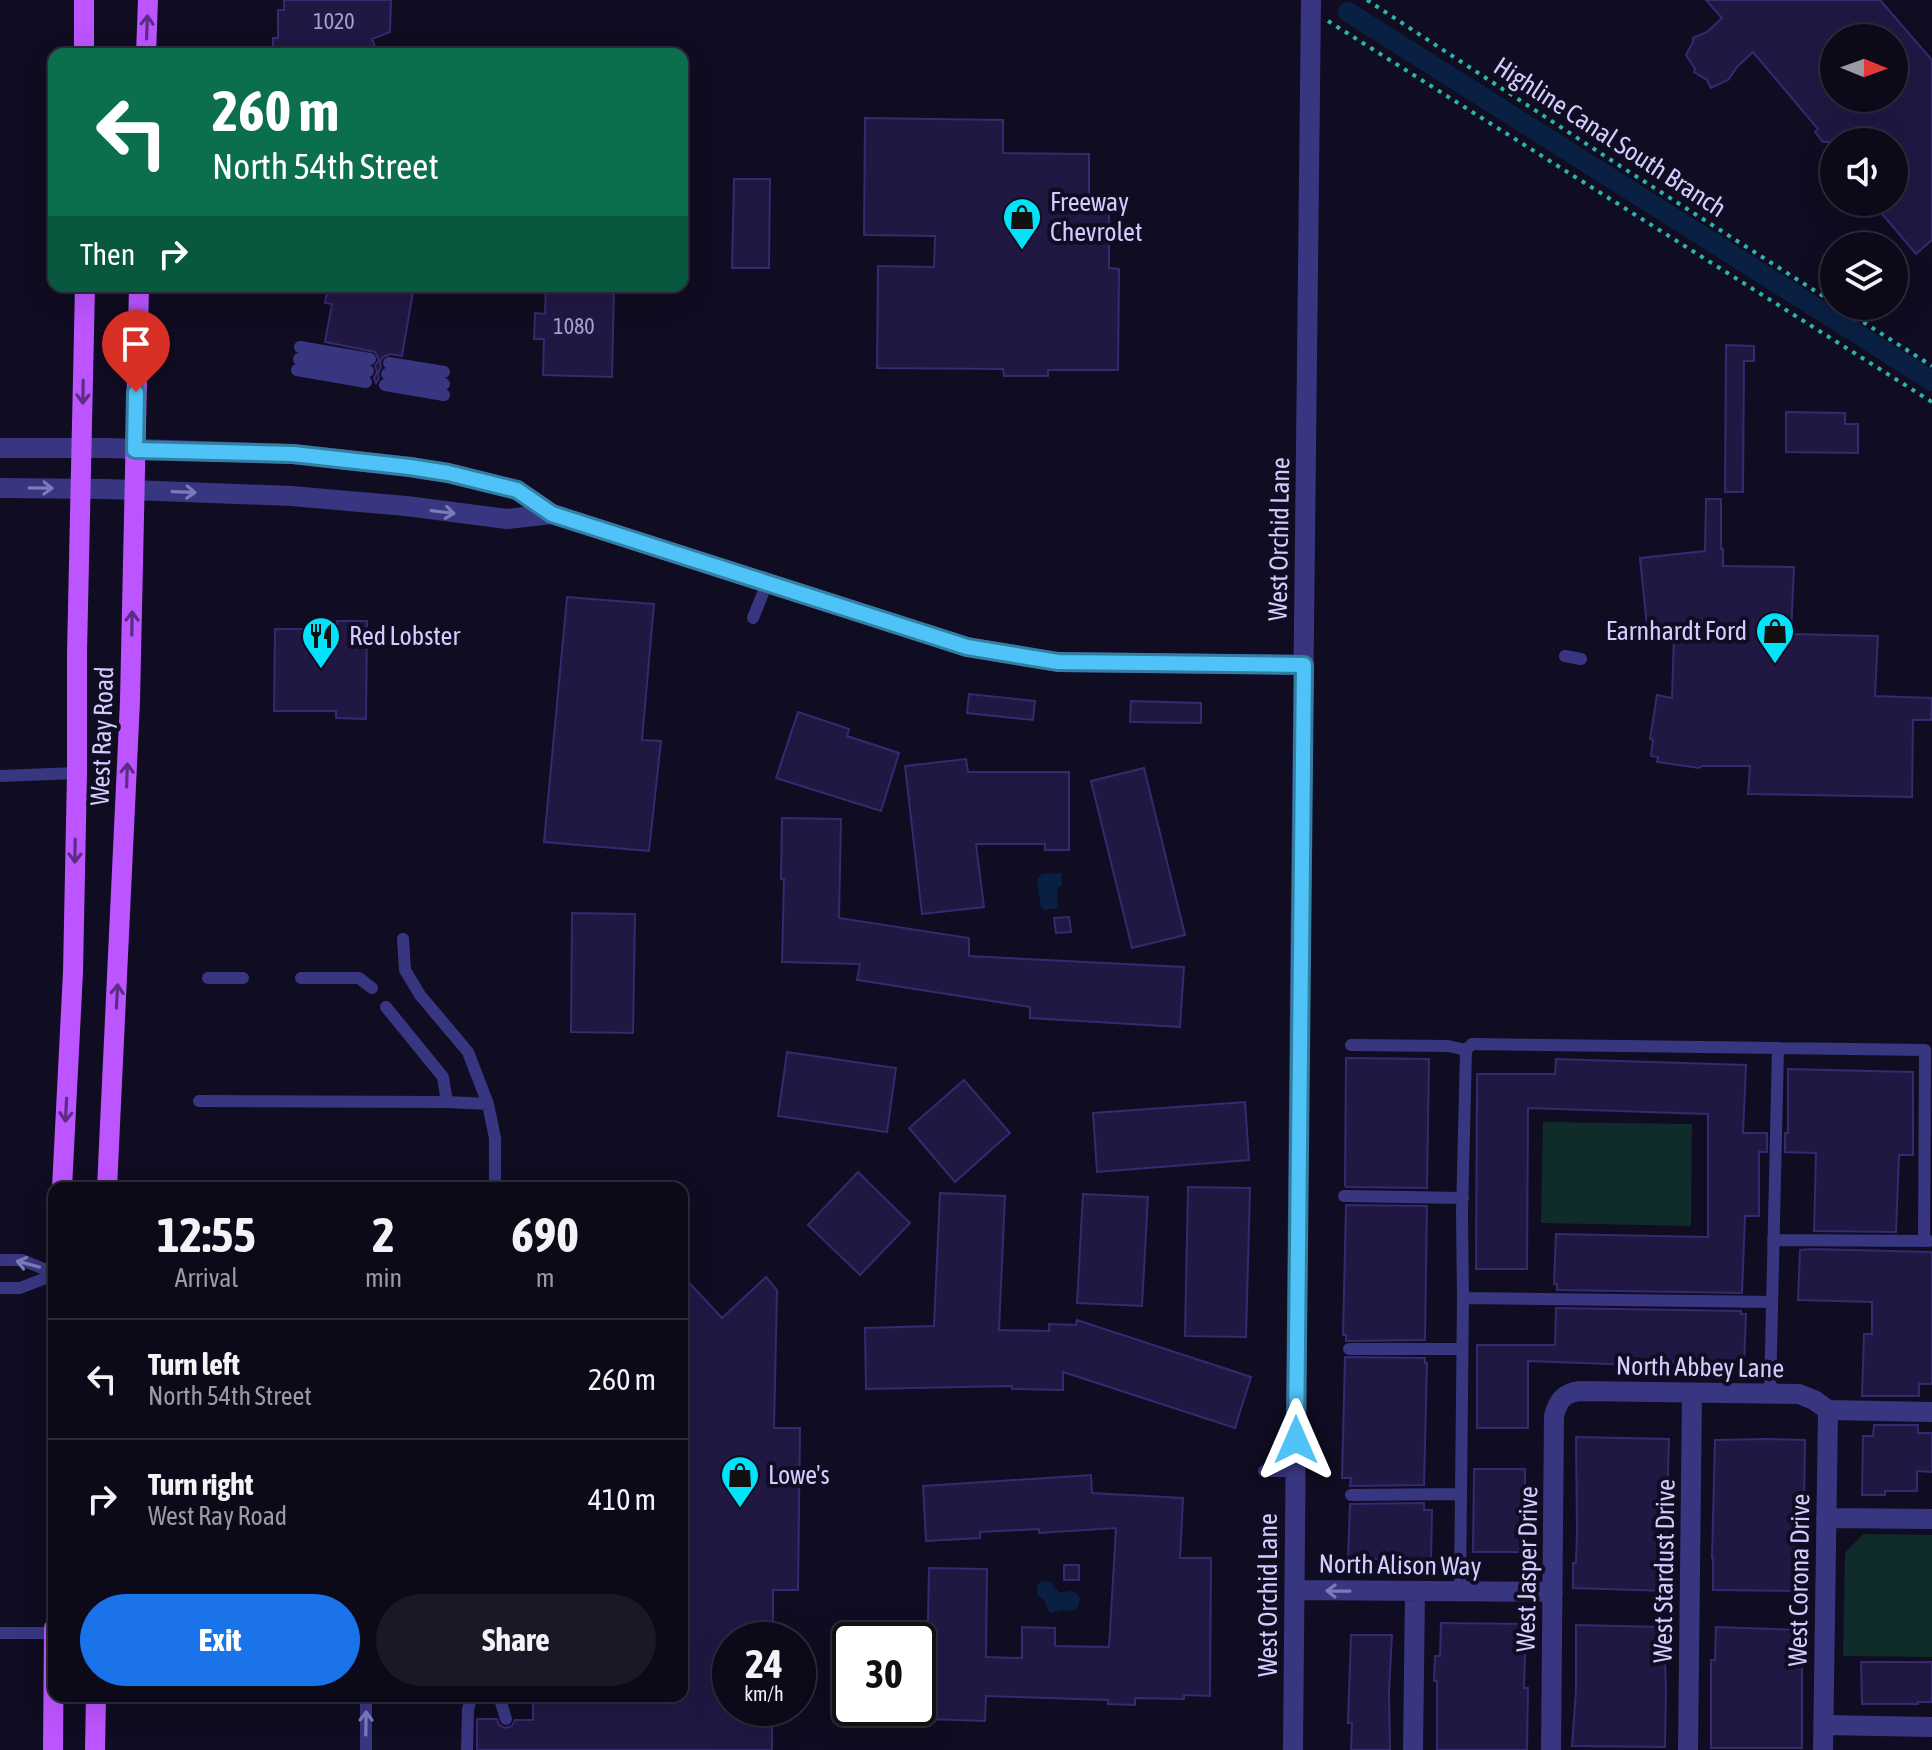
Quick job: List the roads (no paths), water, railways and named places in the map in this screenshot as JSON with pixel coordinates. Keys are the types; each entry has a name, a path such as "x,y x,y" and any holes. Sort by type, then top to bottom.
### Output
{"main road":[{"path":"84,0 84,48"},
{"path":"146,48 148,0"},
{"name":"West Ray Road","path":"62,1182 73,972 85,292"},
{"name":"West Ray Road","path":"107,1182 130,701 139,292"},
{"path":"53,1702 53,1750"},
{"path":"95,1750 96,1702"}],"street":[{"name":"West Orchid Lane","path":"1293,1750 1311,5"},
{"path":"0,448 293,454 448,473 517,490 552,514 967,647 1058,662 1304,665"},
{"path":"0,488 291,496 507,519 552,514"},
{"name":"North Abbey Lane","path":"1566,1393 1799,1394 1828,1410"},
{"name":"West Jasper Drive","path":"1551,1750 1554,1416 1557,1405 1566,1393"},
{"name":"West Stardust Drive","path":"1688,1750 1692,1393"},
{"path":"1828,1410 1932,1412"},
{"name":"West Corona Drive","path":"1823,1750 1828,1410"},
{"path":"1826,1518 1932,1519"},
{"name":"North Alison Way","path":"1295,1590 1553,1592"},
{"path":"1413,1750 1415,1592"},
{"path":"1823,1725 1932,1727"}],"lane":[{"path":"299,359 368,371"},
{"path":"444,384 387,374 444,384"},
{"path":"753,618 767,583"},
{"path":"1565,656 1581,659"},
{"path":"0,776 77,773"},
{"path":"403,939 405,970 420,995 468,1052 488,1104 495,1138 495,1182"},
{"path":"208,978 243,978"},
{"path":"301,978 359,978 372,988"},
{"path":"386,1007 443,1077 447,1102"},
{"path":"1460,1592 1466,1050 1472,1044 1925,1050 1928,1241 1773,1240"},
{"path":"1351,1045 1448,1046 1466,1050"},
{"path":"1770,1394 1778,1048"},
{"path":"199,1101 488,1104"},
{"path":"1344,1196 1463,1198"},
{"path":"0,1260 22,1260 48,1271"},
{"path":"0,1288 20,1288 48,1276"},
{"path":"1463,1298 1772,1302"},
{"path":"1349,1349 1462,1349"},
{"path":"1264,1471 1295,1471"},
{"path":"1351,1495 1461,1494"},
{"path":"0,1633 48,1631"},
{"path":"366,1702 366,1750"},
{"path":"467,1750 470,1702"},
{"path":"501,1702 506,1719"}],"water":[{"path":"1061,873 1062,886 1057,888 1058,908 1044,910 1037,880 1042,874"},
{"path":"1042,1581 1050,1582 1060,1593 1076,1593 1080,1599 1078,1607 1072,1611 1051,1613 1037,1594 1037,1586"}],"waterway":[{"path":"1348,12 1932,381"}],"place":[{"name":"Freeway Chevrolet","path":"1022,251"},
{"name":"Earnhardt Ford","path":"1775,665"},
{"name":"Red Lobster","path":"321,670"},
{"name":"Lowe's","path":"740,1509"}]}
